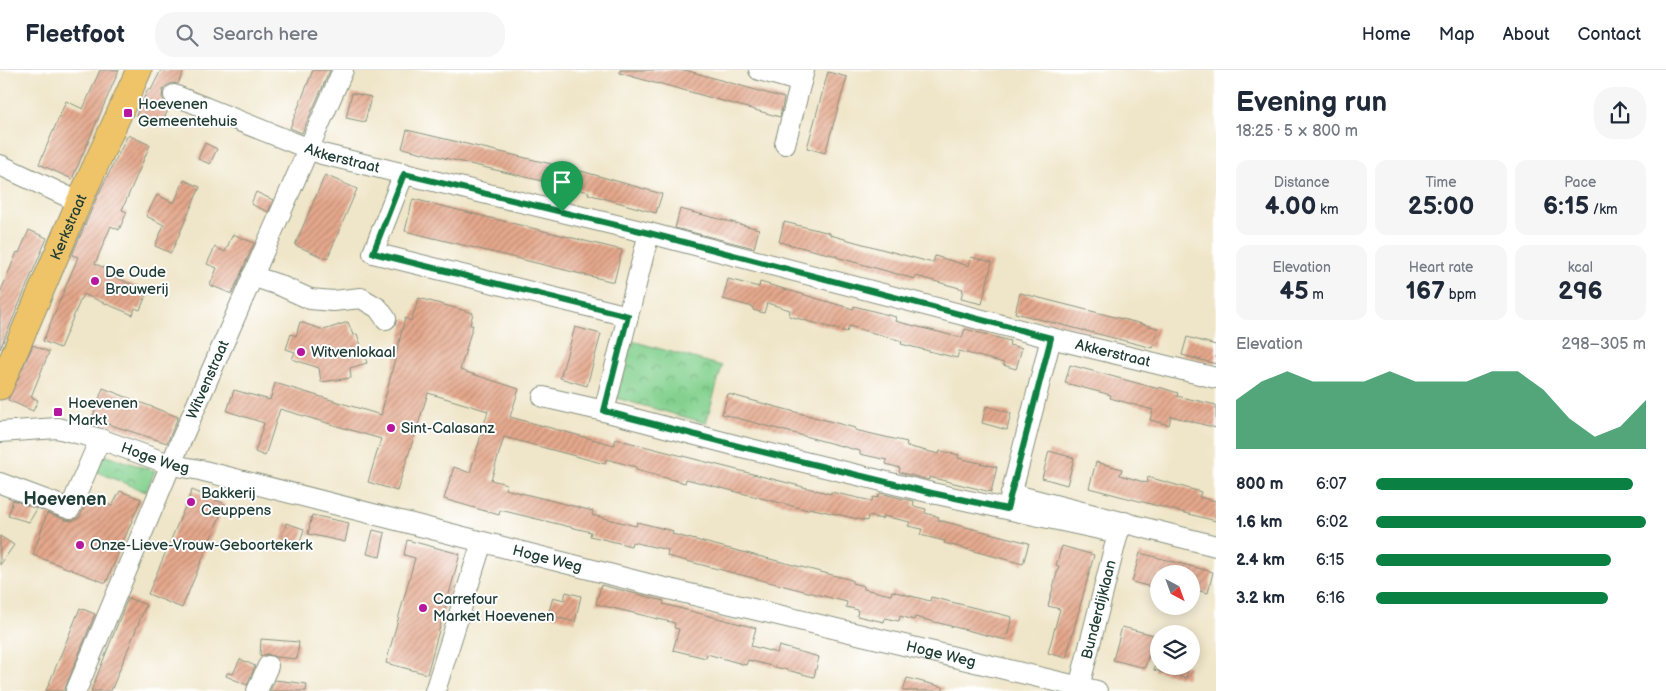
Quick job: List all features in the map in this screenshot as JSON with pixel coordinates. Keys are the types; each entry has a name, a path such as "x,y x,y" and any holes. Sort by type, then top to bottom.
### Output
{"main road":[{"name":"Kerkstraat","path":"0,387 79,202 139,70"}],"street":[{"name":"Witvenstraat","path":"76,691 252,276 343,70"},
{"path":"759,70 802,76 785,144"},
{"name":"Akkerstraat","path":"174,95 322,154 649,233 1051,338 1216,378"},
{"path":"0,165 79,202"},
{"path":"404,174 373,253 628,316"},
{"path":"604,411 649,233"},
{"path":"252,276 279,285 310,299 333,301 361,298 378,308 386,319"},
{"path":"1009,502 1051,338"},
{"path":"542,397 923,491 1009,502 1216,546"},
{"name":"Hoge Weg","path":"0,432 57,428 100,439 172,465 1088,689"},
{"path":"0,483 70,509 100,439"},
{"name":"Bunderdijklaan","path":"1088,689 1122,527"},
{"path":"435,691 482,542"},
{"path":"257,691 268,666"}],"green space":[{"path":"632,341 722,366 706,423 616,398"},
{"path":"104,455 155,471 146,492 95,471"}],"building":[{"path":"100,70 119,70 72,179 39,164 66,101 83,109"},
{"path":"161,70 184,70 178,84 172,83 163,90 162,97 165,103 170,106 160,127 136,115 148,89 151,90"},
{"path":"313,70 330,70 302,133 290,128"},
{"path":"620,70 685,70 784,98 780,117 620,73"},
{"path":"828,72 847,77 825,153 807,148"},
{"path":"352,93 371,97 365,122 346,118"},
{"path":"407,130 581,171 662,194 656,213 588,194 589,192 402,148"},
{"path":"128,135 150,145 122,210 127,212 119,230 111,226 95,264 108,269 107,274 148,291 140,310 135,308 133,315 83,294 60,348 43,341 78,257 72,255 97,197"},
{"path":"205,143 217,149 210,164 198,159"},
{"path":"325,175 357,189 327,259 295,245"},
{"path":"184,180 200,187 171,253 155,246 164,225 146,216 157,195 174,203"},
{"path":"256,192 273,200 268,212 251,204"},
{"path":"413,199 622,250 614,282 405,231"},
{"path":"680,209 759,229 754,248 675,228"},
{"path":"784,222 830,233 830,235 933,263 935,256 969,266 971,257 992,262 982,304 961,299 963,289 916,276 915,279 837,256 779,242"},
{"path":"29,230 47,238 0,349 0,293 17,252 19,253"},
{"path":"233,234 254,243 232,294 210,285 217,268 207,264 215,247 225,252"},
{"path":"728,279 759,287 760,282 853,309 854,306 896,317 895,321 962,338 965,329 1010,341 1009,345 1022,348 1016,369 1003,365 1004,363 959,351 957,358 901,344 902,341 849,326 847,332 789,316 790,310 767,303 764,313 753,310 753,307 723,299"},
{"path":"1020,293 1158,328 1153,348 1015,313"},
{"path":"419,298 473,313 470,325 473,325 460,370 519,389 510,417 614,445 616,439 831,494 831,492 872,501 873,497 878,498 880,493 914,501 913,506 926,509 925,513 939,517 938,520 1029,543 1023,564 920,535 922,529 908,526 910,522 883,516 882,519 868,516 867,521 809,508 808,510 686,479 685,483 636,470 636,467 606,459 605,464 504,437 491,480 507,484 505,489 593,511 592,515 636,526 637,522 673,531 672,534 852,580 852,583 864,586 864,589 891,595 892,591 930,601 931,597 1012,617 1006,640 915,617 914,620 900,616 899,621 885,618 884,622 857,616 858,610 846,607 847,602 667,556 668,550 632,542 631,546 590,536 591,532 500,510 499,515 444,499 454,467 470,473 488,411 428,393 397,491 368,482 381,439 280,409 265,456 255,452 264,423 227,411 234,390 270,400 275,383 381,415 405,318 411,321"},
{"path":"300,322 324,330 348,322 353,335 357,334 367,363 350,368 351,378 321,382 319,368 292,359 295,352 286,349 291,334 296,336"},
{"path":"575,327 601,334 587,386 560,378"},
{"path":"1187,337 1216,345 1216,364 1182,355"},
{"path":"33,345 49,352 31,397 38,400 33,411 8,400"},
{"path":"1070,365 1159,389 1159,387 1178,393 1177,396 1216,405 1216,428 1171,416 1169,425 1150,420 1153,410 1110,398 1111,395 1065,383"},
{"path":"103,388 178,417 167,443 92,419"},
{"path":"728,394 855,428 855,430 907,442 906,446 939,454 940,451 959,455 958,458 997,467 991,492 899,472 900,468 886,464 887,460 860,454 860,451 722,414"},
{"path":"986,406 1011,413 1007,430 982,423"},
{"path":"1049,451 1074,458 1067,485 1042,478"},
{"path":"1096,462 1122,469 1120,475 1147,483 1148,477 1201,492 1199,497 1216,501 1216,521 1089,488"},
{"path":"192,490 225,504 182,608 148,594"},
{"name":"Onze-Lieve-Vrouw-Geboortekerk","path":"120,491 141,499 106,583 33,555 47,513 72,521 79,518 90,497 112,506"},
{"path":"13,500 37,509 29,522 8,516"},
{"path":"312,515 349,523 345,542 308,534"},
{"path":"286,523 304,529 299,546 281,541"},
{"path":"373,530 385,533 380,557 367,554"},
{"path":"0,536 14,545 0,565"},
{"name":"Carrefour Market Hoevenen","path":"407,540 460,554 427,674 386,663 415,558 404,555"},
{"path":"1062,546 1094,555 1066,658 1048,653 1060,609 1048,606 1059,566 1056,565"},
{"path":"1140,553 1186,565 1150,565 1150,587 1132,582"},
{"path":"1200,569 1213,572 1208,593 1200,591"},
{"path":"601,585 664,601 663,604 756,628 751,646 777,653 779,646 819,657 814,677 748,660 746,665 707,654 706,658 673,650 679,629 674,628 675,623 596,604"},
{"path":"566,592 581,596 575,622 548,615 553,597 564,600"},
{"path":"128,598 146,605 111,691 91,691"},
{"path":"80,608 95,614 64,691 46,691"},
{"path":"1122,627 1150,634 1150,650 1145,668 1113,660"},
{"path":"261,639 299,642 297,659 267,654 260,656"},
{"path":"240,659 255,666 247,685 226,676 227,673 233,674"},
{"path":"1174,675 1187,675 1186,678"},
{"path":"907,678 943,687 943,691 903,691"},
{"path":"275,680 307,684 306,691 270,691"}],"place":[{"name":"Hoevenen Gemeentehuis","path":"128,113"},
{"name":"De Oude Brouwerij","path":"95,281"},
{"name":"Witvenlokaal","path":"301,352"},
{"name":"Hoevenen Markt","path":"58,412"},
{"name":"Sint-Calasanz","path":"391,428"},
{"name":"Bakkerij Ceuppens","path":"191,502"},
{"name":"Onze-Lieve-Vrouw-Geboortekerk","path":"80,545"},
{"name":"Carrefour Market Hoevenen","path":"423,608"}],"district":[{"name":"Hoevenen","path":"65,499"}],"route":[{"path":"404,174 562,212 1051,338 1007,509 932,493 742,447 604,411 628,316 373,253 404,174"}]}
